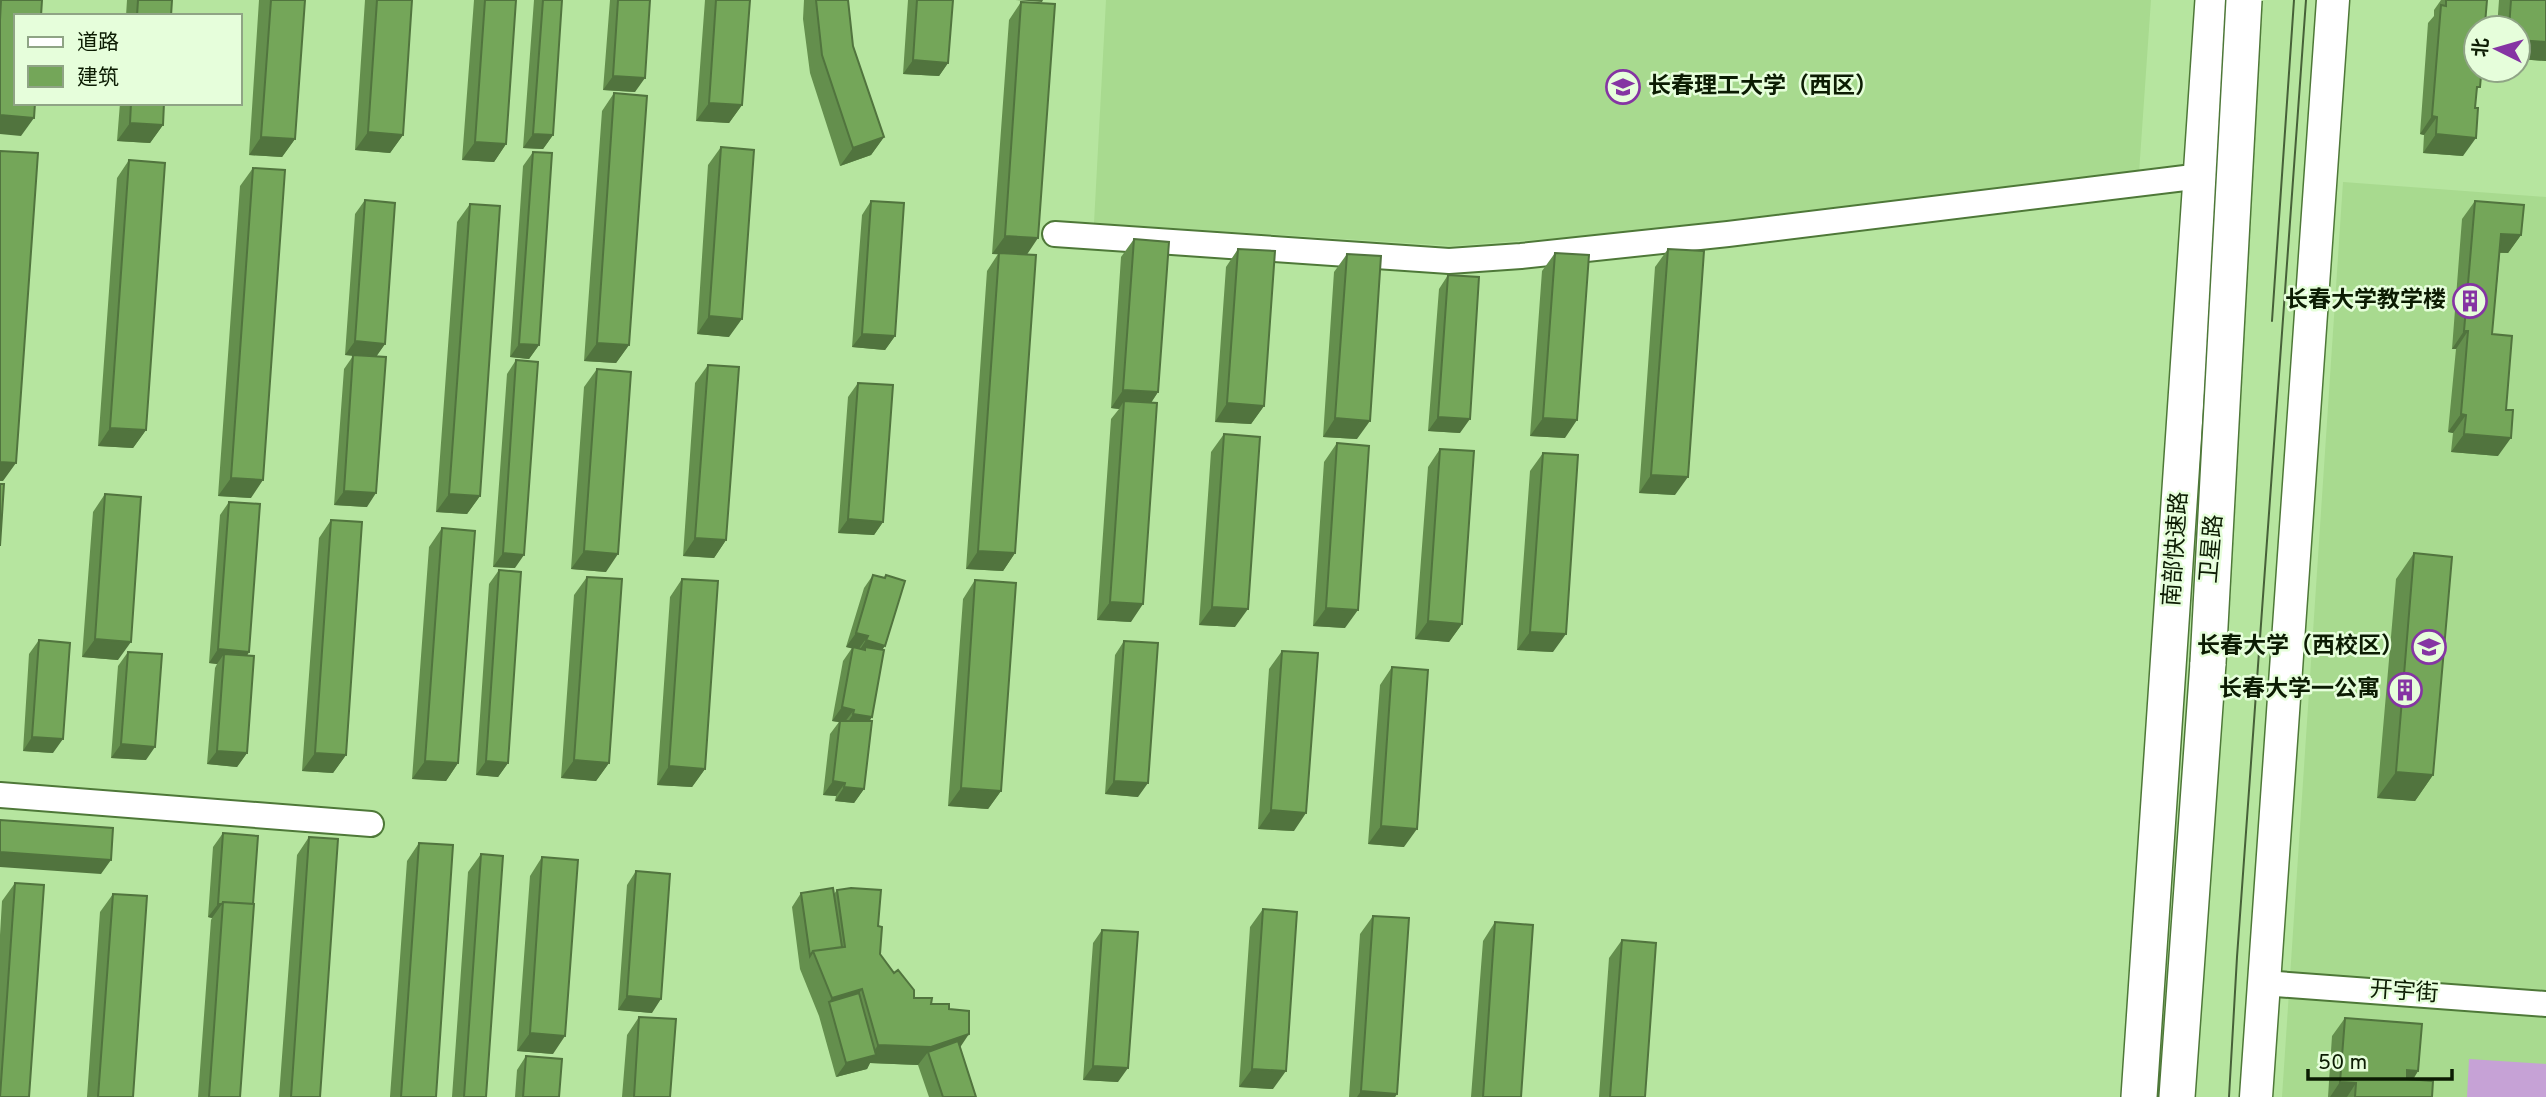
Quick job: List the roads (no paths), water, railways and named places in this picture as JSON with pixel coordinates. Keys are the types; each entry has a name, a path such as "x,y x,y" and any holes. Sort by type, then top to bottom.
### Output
{"highway":[{"name":"南部快速路","path":"2139,1097 2213,0"},
{"name":"南部快速路","path":"2177,1097 2208,663 2244,0"},
{"path":"2201,1097 2208,663"}],"main road":[{"name":"卫星路","path":"2126,1097 2206,0"},
{"name":"卫星路","path":"2169,1097 2258,0"},
{"path":"2256,1097 2333,0"}],"street":[{"path":"1055,234 1449,261 1728,234 2193,177"},
{"path":"0,795 371,824"},
{"name":"开宇街","path":"2263,983 2546,1004"}],"tram line":[{"path":"2272,321 2294,0"},
{"path":"2229,1097 2306,0"}],"place":[{"name":"长春理工大学（西区）","path":"1623,87"},
{"name":"长春大学教学楼","path":"2470,301"},
{"name":"长春大学（西校区）","path":"2429,647"},
{"name":"长春大学一公寓","path":"2405,690"}]}
